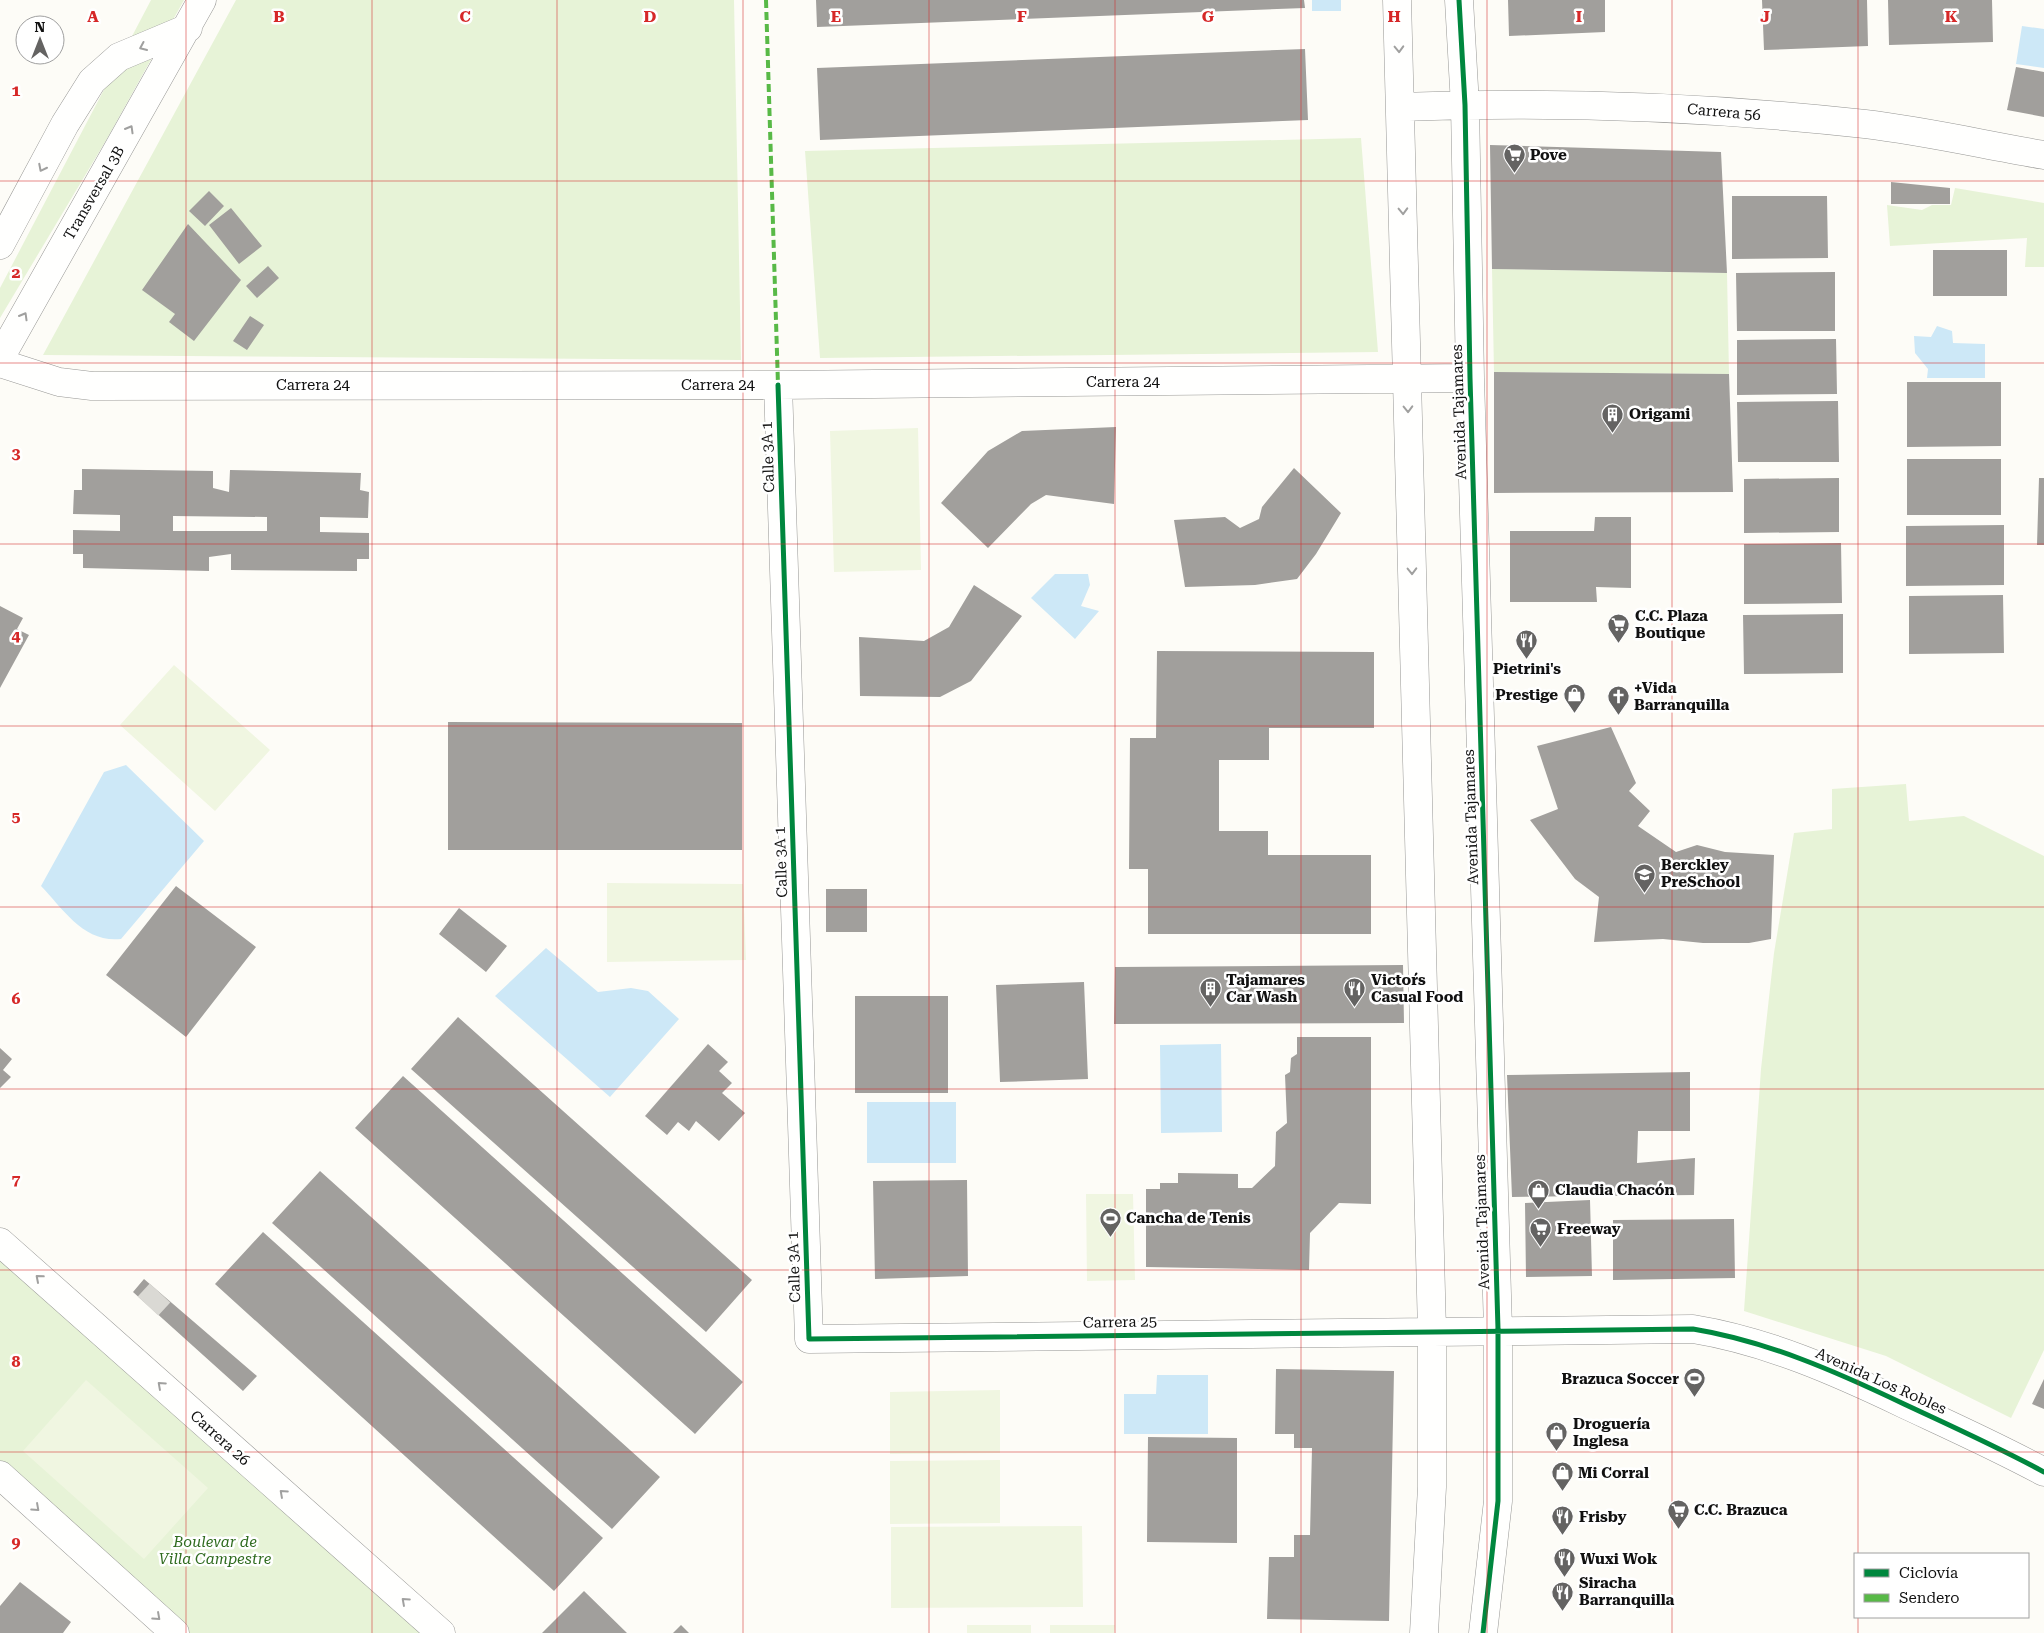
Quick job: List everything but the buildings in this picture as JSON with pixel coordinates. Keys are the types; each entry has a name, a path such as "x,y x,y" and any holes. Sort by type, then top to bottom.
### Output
{"street":[{"name":"Transversal 3B","path":"0,358 188,28 202,0"},
{"path":"1397,0 1432,1331 1432,1486 1424,1633"},
{"name":"Avenida Tajamares","path":"1459,0 1465,105 1470,378 1498,1330 1498,1500 1483,1633"},
{"path":"0,245 65,124 92,81 119,57 188,28"},
{"name":"Carrera 56","path":"1400,107 1465,105 1685,108 1866,124 2044,156"},
{"name":"Carrera 24","path":"0,363 59,382 92,386 778,385 1470,378"},
{"name":"Calle 3A 1","path":"778,385 809,1339"},
{"name":"Carrera 26","path":"0,1242 441,1633"},
{"name":"Avenida Los Robles","path":"1432,1331 1665,1328 1720,1333 1822,1366 2002,1449 2044,1472"},
{"name":"Carrera 25","path":"809,1339 1432,1331"},
{"path":"0,1475 175,1633"}],"green space":[{"path":"151,0 184,0 108,137 0,318 0,288"},
{"path":"236,0 734,0 741,360 43,355"},
{"path":"1361,138 1378,352 820,358 805,151"},
{"path":"1955,188 2044,203 2044,267 2025,267 2027,238 1890,246 1887,205 1922,210 1932,205 1951,205"},
{"path":"1492,269 1727,273 1729,374 1494,372"},
{"path":"918,428 921,570 834,572 830,431"},
{"path":"174,665 270,750 215,811 120,725"},
{"path":"1906,784 1909,821 1964,816 2044,856 2044,1350 2011,1418 1886,1356 1744,1311 1761,1069 1774,953 1794,833 1832,829 1832,789"},
{"path":"607,883 743,884 746,960 607,962"},
{"name":"Cancha de Tenis","path":"1086,1194 1133,1194 1135,1280 1087,1281"},
{"name":"Boulevar de Villa Campestre","path":"0,1248 431,1633 183,1633 0,1468"},
{"path":"86,1380 208,1488 144,1559 23,1451"},
{"path":"1000,1390 1000,1453 890,1454 890,1392"},
{"path":"1000,1460 1000,1523 890,1524 890,1461"},
{"path":"1082,1526 1083,1607 891,1608 891,1527"},
{"path":"967,1625 1031,1625 1031,1633 967,1633"},
{"path":"1050,1625 1115,1625 1114,1633 1050,1633"}],"water":[{"path":"1312,0 1341,0 1341,11 1312,11"},
{"path":"2022,26 2044,29 2044,68 2016,64"},
{"path":"1937,326 1952,331 1953,343 1985,344 1985,378 1927,378 1928,369 1915,353 1914,336 1931,337"},
{"path":"1055,574 1088,574 1090,585 1081,606 1099,611 1075,639 1031,598"},
{"path":"126,765 204,841 121,939 108,939 96,936 76,923 41,886 104,772"},
{"path":"546,948 598,992 631,988 648,991 679,1019 610,1097 495,996"},
{"path":"1221,1044 1222,1132 1161,1133 1160,1045"},
{"path":"867,1102 956,1102 956,1163 867,1163"},
{"path":"1157,1375 1208,1375 1208,1434 1124,1434 1124,1394 1156,1394"}],"tunnel":[{"path":"148,1306 160,1293"}],"marked path":[{"path":"766,0 778,385"}],"cycle path":[{"path":"1459,0 1465,105 1470,378 1498,1329 1498,1501 1483,1633"},
{"path":"778,385 809,1339 1693,1329 1748,1341 1827,1369 1974,1437 2044,1472"}],"place":[{"name":"Pove","path":"1514,174"},
{"name":"Origami","path":"1613,433"},
{"name":"C.C. Plaza Boutique","path":"1619,644"},
{"name":"Pietrini's","path":"1527,660"},
{"name":"Prestige","path":"1574,714"},
{"name":"+Vida Barranquilla","path":"1618,716"},
{"name":"Berckley PreSchool","path":"1645,893"},
{"name":"Tajamares Car Wash","path":"1210,1008"},
{"name":"Victor´s Casual Food","path":"1355,1008"},
{"name":"Claudia Chacón","path":"1539,1209"},
{"name":"Cancha de Tenis","path":"1110,1237"},
{"name":"Freeway","path":"1541,1248"},
{"name":"Brazuca Soccer","path":"1695,1398"},
{"name":"Droguería Inglesa","path":"1557,1452"},
{"name":"Mi Corral","path":"1562,1492"},
{"name":"C.C. Brazuca","path":"1678,1529"},
{"name":"Frisby","path":"1563,1536"},
{"name":"Wuxi Wok","path":"1564,1578"},
{"name":"Siracha Barranquilla","path":"1563,1611"}]}
